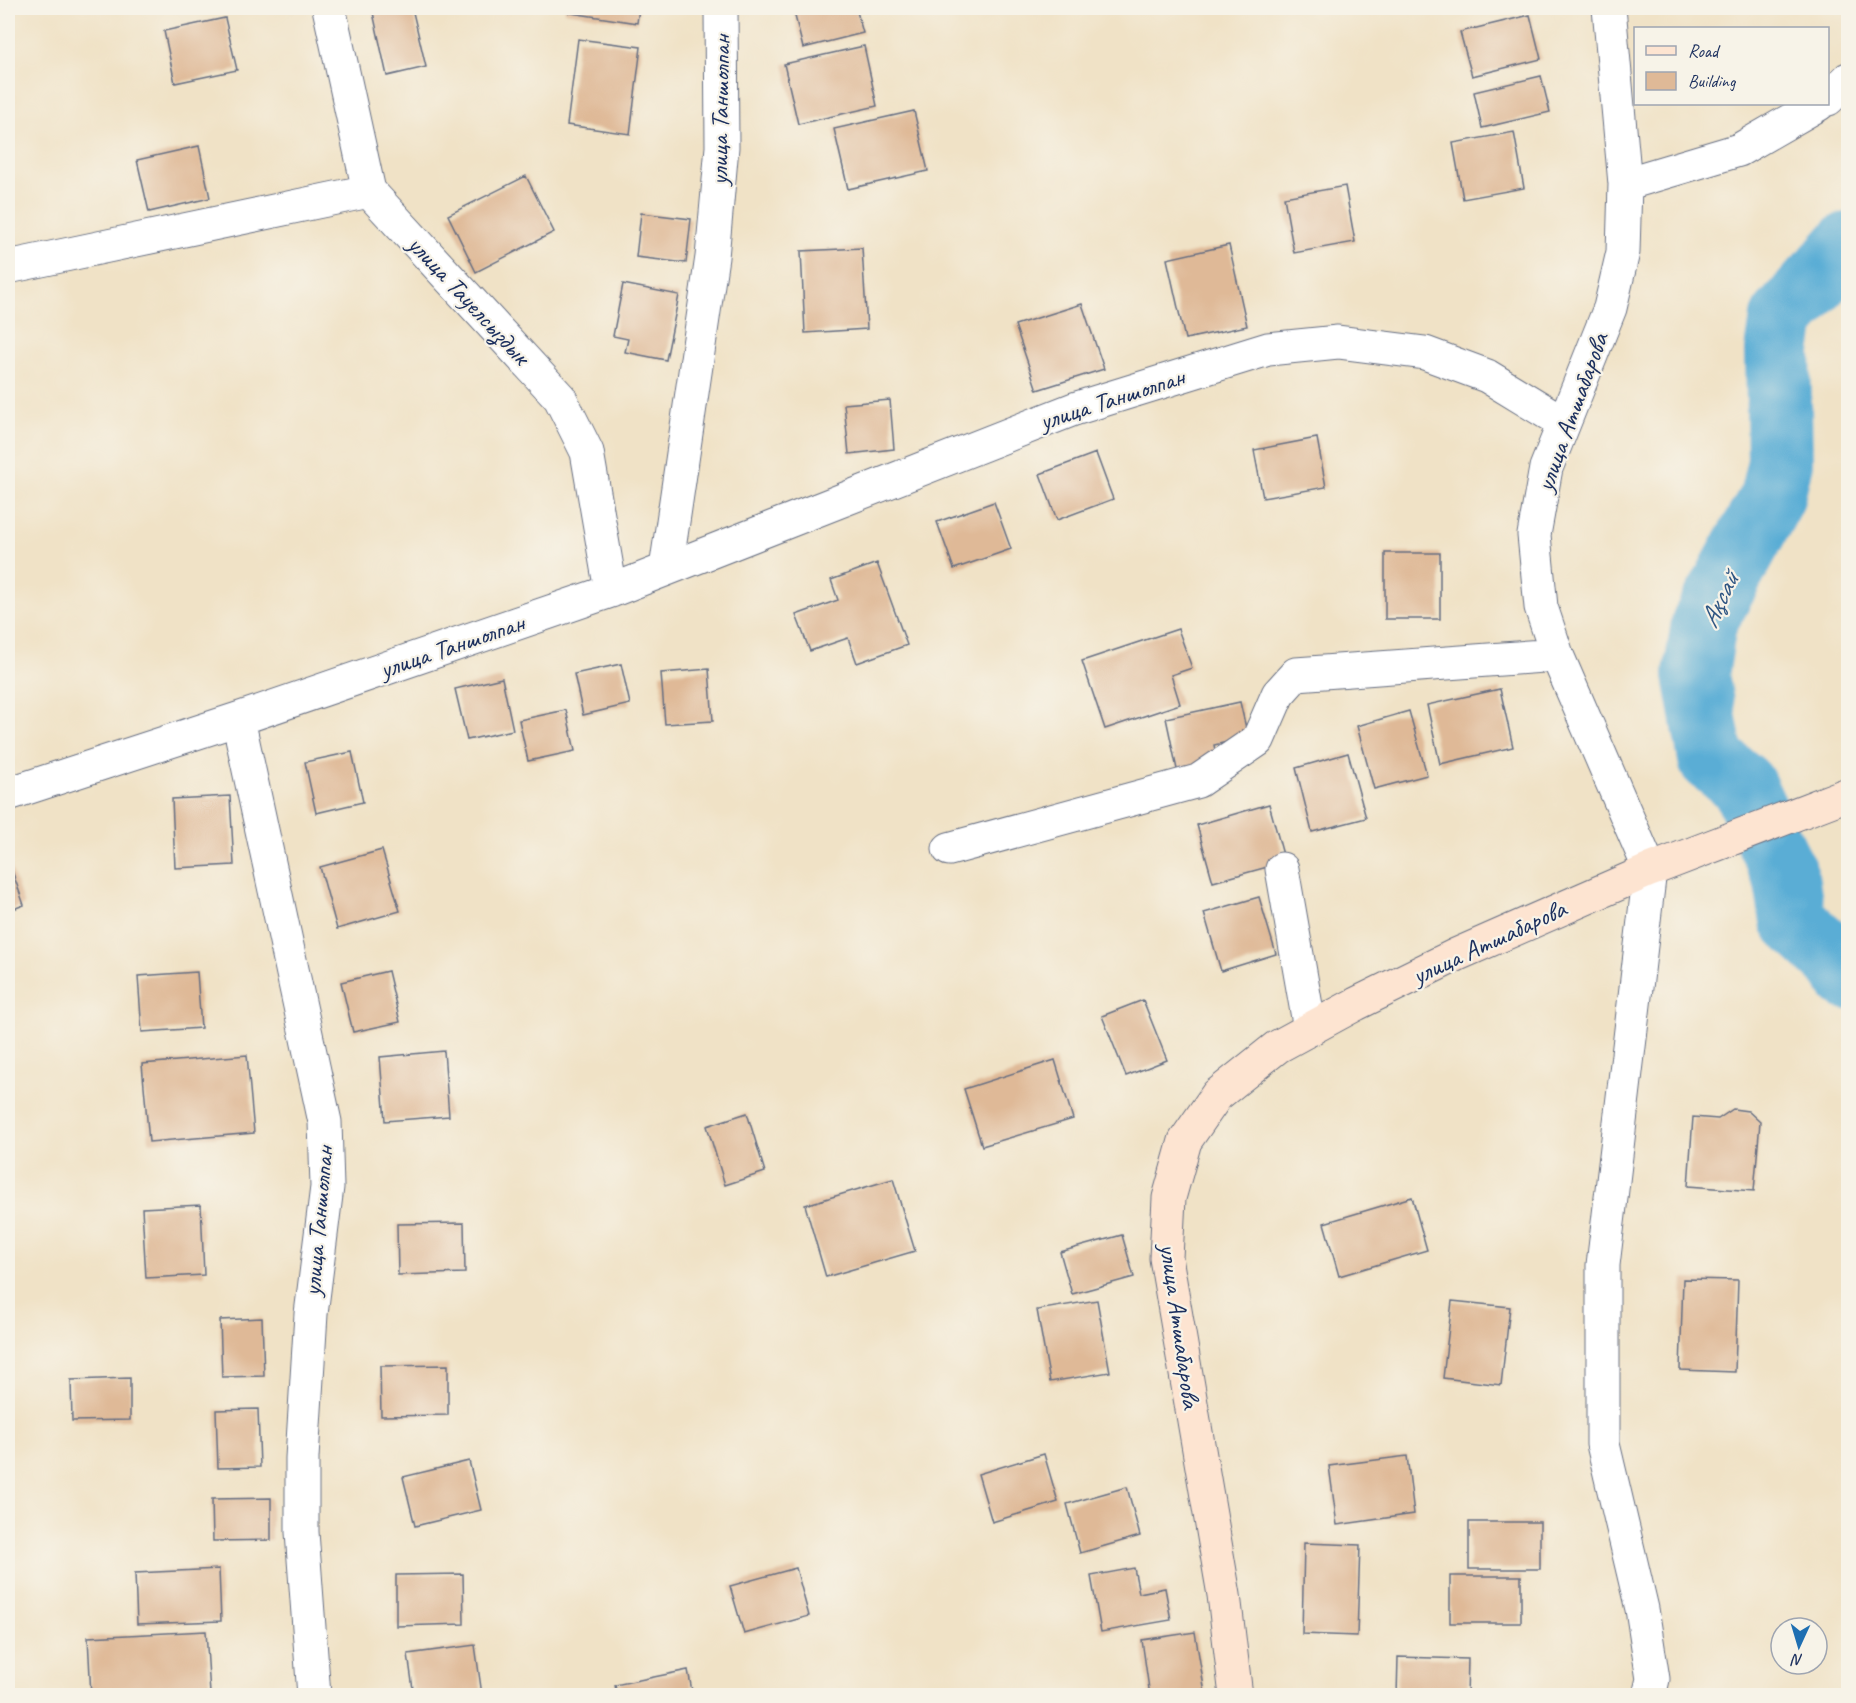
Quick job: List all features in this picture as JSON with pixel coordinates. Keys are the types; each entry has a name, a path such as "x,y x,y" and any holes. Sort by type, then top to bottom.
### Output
{"main road":[{"name":"улица Атшабарова","path":"1236,1695 1224,1595 1166,1258 1169,1198 1185,1141 1217,1095 1277,1047 1310,1029 1458,954 1650,870 1839,797"}],"street":[{"path":"8,267 369,191 329,8"},
{"name":"улица Таншолпан","path":"666,569 712,257 722,147 721,8"},
{"name":"улица Атшабарова","path":"1609,8 1625,184 1623,252 1610,308 1546,468 1534,535 1541,607 1557,655 1650,870"},
{"path":"1829,97 1848,79"},
{"path":"1625,184 1738,150 1817,105"},
{"name":"улица Тауелсыздык","path":"369,191 560,398 587,452 611,591"},
{"name":"улица Таншолпан","path":"8,794 238,719 611,591 1074,409 1268,349 1338,342 1425,353 1487,376 1564,423"},
{"path":"949,849 1198,781 1258,740 1278,694 1296,674 1557,655"},
{"name":"улица Таншолпан","path":"238,719 325,1122 327,1186 310,1314 302,1458 302,1532 314,1695"},
{"path":"1282,870 1310,1029"},
{"path":"1649,1695 1653,1679 1642,1609 1603,1444 1603,1265 1650,870"}],"building":[{"path":"372,8 412,8 426,67 387,76"},
{"path":"565,8 639,8 637,23 565,12"},
{"path":"793,8 856,8 863,33 803,48"},
{"path":"1530,15 1541,59 1472,76 1460,32"},
{"path":"225,18 237,70 175,83 164,31"},
{"path":"578,39 641,47 630,134 567,125"},
{"path":"864,46 877,106 798,124 784,64"},
{"path":"1541,76 1550,112 1482,128 1474,92"},
{"path":"914,111 928,171 848,189 834,129"},
{"path":"1514,132 1524,188 1463,199 1453,143"},
{"path":"199,146 210,198 149,212 137,160"},
{"path":"526,176 554,232 476,272 448,215"},
{"path":"1345,186 1355,242 1294,253 1284,197"},
{"path":"641,213 691,219 686,263 636,257"},
{"path":"1229,245 1247,326 1185,339 1167,259"},
{"path":"862,248 867,329 805,333 801,251"},
{"path":"623,284 679,295 666,360 625,352 628,339 613,336"},
{"path":"1082,304 1104,369 1037,390 1015,325"},
{"path":"890,400 894,449 849,454 844,404"},
{"path":"1317,438 1326,487 1263,498 1254,450"},
{"path":"1096,453 1113,499 1057,520 1040,474"},
{"path":"994,502 1011,549 954,569 937,522"},
{"path":"1385,553 1440,553 1440,619 1385,619"},
{"path":"877,563 907,645 857,663 848,638 810,651 796,615 838,600 831,580"},
{"path":"1178,629 1192,668 1171,675 1180,704 1105,729 1082,661"},
{"path":"621,664 630,704 583,715 574,674"},
{"path":"709,669 713,721 665,724 661,673"},
{"path":"502,678 513,730 467,740 455,689"},
{"path":"1500,689 1513,747 1440,764 1427,705"},
{"path":"1240,702 1248,737 1214,745 1218,766 1178,774 1166,718"},
{"path":"566,710 575,751 528,761 519,720"},
{"path":"1409,711 1427,775 1374,789 1357,726"},
{"path":"352,752 363,802 316,813 305,762"},
{"path":"1348,753 1366,818 1312,832 1296,768"},
{"path":"230,796 234,865 175,868 172,799"},
{"path":"1269,804 1285,862 1213,882 1197,825"},
{"path":"382,850 400,911 337,929 320,867"},
{"path":"8,859 24,905 8,911"},
{"path":"1259,897 1276,954 1221,971 1204,913"},
{"path":"388,971 400,1022 353,1032 341,982"},
{"path":"197,972 201,1028 142,1032 138,976"},
{"path":"1143,1000 1167,1060 1126,1076 1102,1016"},
{"path":"444,1051 449,1116 385,1121 380,1057"},
{"path":"247,1055 254,1133 149,1142 142,1064"},
{"path":"1055,1060 1073,1119 982,1146 964,1089"},
{"path":"1733,1109 1748,1111 1760,1122 1754,1191 1688,1186 1693,1117 1718,1119"},
{"path":"747,1113 765,1172 725,1185 707,1126"},
{"path":"893,1179 915,1251 826,1277 805,1205"},
{"path":"1412,1197 1427,1250 1339,1276 1324,1223"},
{"path":"201,1205 204,1275 146,1278 142,1208"},
{"path":"464,1223 465,1273 398,1275 397,1224"},
{"path":"1122,1235 1134,1277 1072,1294 1060,1252"},
{"path":"1683,1279 1738,1280 1735,1372 1680,1370"},
{"path":"1097,1300 1110,1372 1050,1382 1037,1310"},
{"path":"1452,1301 1510,1307 1501,1385 1443,1378"},
{"path":"262,1318 264,1376 222,1377 220,1320"},
{"path":"448,1365 448,1415 381,1416 380,1366"},
{"path":"130,1378 130,1420 72,1421 71,1380"},
{"path":"258,1409 260,1467 218,1468 216,1410"},
{"path":"1044,1454 1058,1502 992,1522 978,1474"},
{"path":"1407,1456 1414,1514 1337,1525 1329,1466"},
{"path":"469,1461 481,1510 415,1526 403,1477"},
{"path":"1127,1487 1140,1536 1080,1553 1067,1504"},
{"path":"271,1498 271,1540 213,1541 212,1499"},
{"path":"1469,1522 1540,1522 1540,1569 1469,1569"},
{"path":"1304,1543 1360,1545 1357,1636 1302,1634"},
{"path":"796,1568 809,1616 744,1634 730,1586"},
{"path":"1134,1568 1139,1593 1165,1588 1171,1620 1101,1632 1091,1576"},
{"path":"219,1569 221,1621 137,1624 135,1573"},
{"path":"463,1574 464,1624 396,1626 396,1575"},
{"path":"1450,1576 1521,1576 1521,1623 1450,1623"},
{"path":"206,1631 210,1694 91,1696 88,1637"},
{"path":"1195,1632 1205,1693 1150,1696 1142,1640"},
{"path":"475,1645 482,1695 414,1696 408,1654"},
{"path":"1398,1657 1468,1659 1467,1696 1397,1696"},
{"path":"688,1670 693,1696 617,1696 615,1685"}],"waterway":[{"name":"Ақсай","path":"1848,245 1783,318 1778,351 1780,462 1772,497 1704,623 1696,675 1711,759 1743,785 1786,877 1793,920 1840,964 1848,977"}]}
